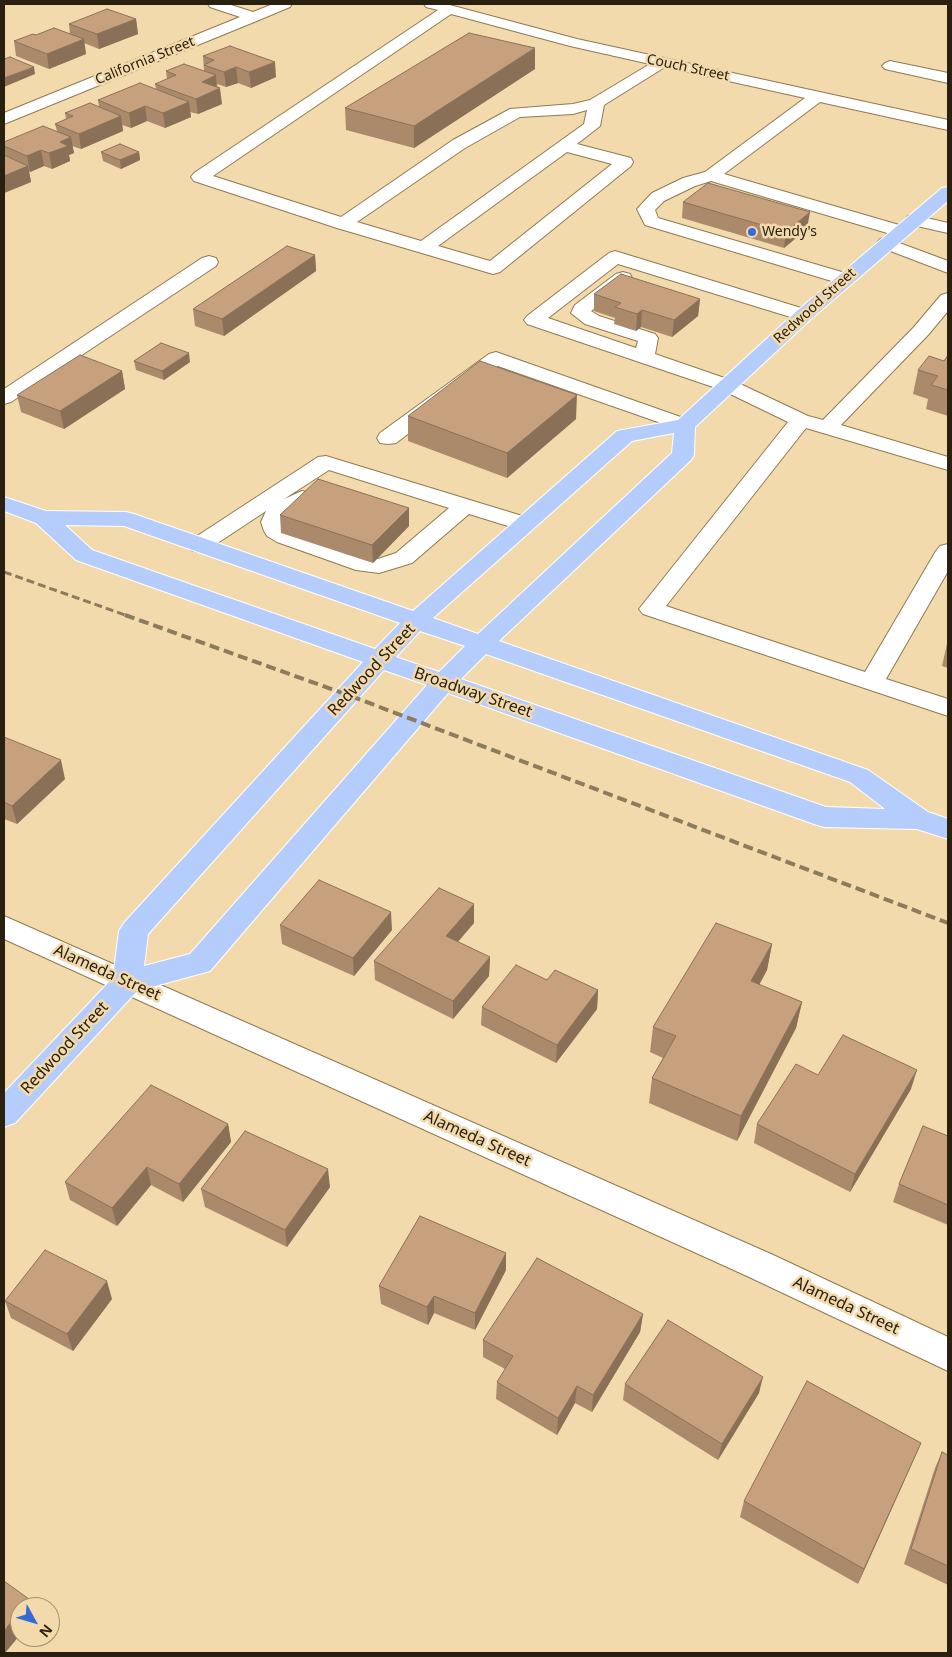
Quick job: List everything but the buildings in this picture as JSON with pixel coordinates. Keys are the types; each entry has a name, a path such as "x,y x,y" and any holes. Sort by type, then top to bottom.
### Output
{"main road":[{"name":"Redwood Street","path":"4,1114 127,982 134,931 417,620 625,436 685,425 804,315 900,231 948,192"},
{"path":"127,982 200,963 443,683 482,643 683,455 685,425"},
{"name":"Broadway Street","path":"4,504 44,518 126,519 860,776 918,818 948,829"},
{"name":"Broadway Street","path":"44,518 84,555 824,817 918,818"}],"street":[{"path":"214,4 254,17"},
{"name":"California Street","path":"4,119 285,4"},
{"name":"Couch Street","path":"430,4 575,43 948,124"},
{"path":"449,9 200,177 343,224 493,268 625,162 565,146"},
{"path":"343,224 458,144 516,112 573,109 596,103 662,63"},
{"path":"890,66 948,78"},
{"path":"818,96 711,176 689,182 658,197 646,209 651,221 845,279"},
{"path":"425,247 592,126 596,103"},
{"path":"711,176 900,231 948,228"},
{"path":"744,186 699,187 677,198 673,209 678,219 778,250 799,265"},
{"path":"900,231 936,262 948,268"},
{"path":"804,315 615,257 534,320 729,386 801,420 948,464"},
{"path":"4,398 209,262"},
{"path":"643,265 582,309 581,313 592,320 648,338 645,357"},
{"path":"827,428 921,331 948,298"},
{"path":"388,438 496,358 685,425"},
{"path":"801,420 651,609 948,708"},
{"path":"326,462 524,524"},
{"path":"326,462 308,494 275,514 272,522 275,532 284,537 364,565 379,566 404,558 465,506"},
{"path":"199,545 326,462"},
{"path":"872,682 948,551"},
{"name":"Alameda Street","path":"4,927 759,1265 948,1355"}],"railway":[{"path":"4,572 128,616"},
{"path":"125,615 348,695 948,923"}],"place":[{"name":"Wendy's","path":"752,232"}]}
